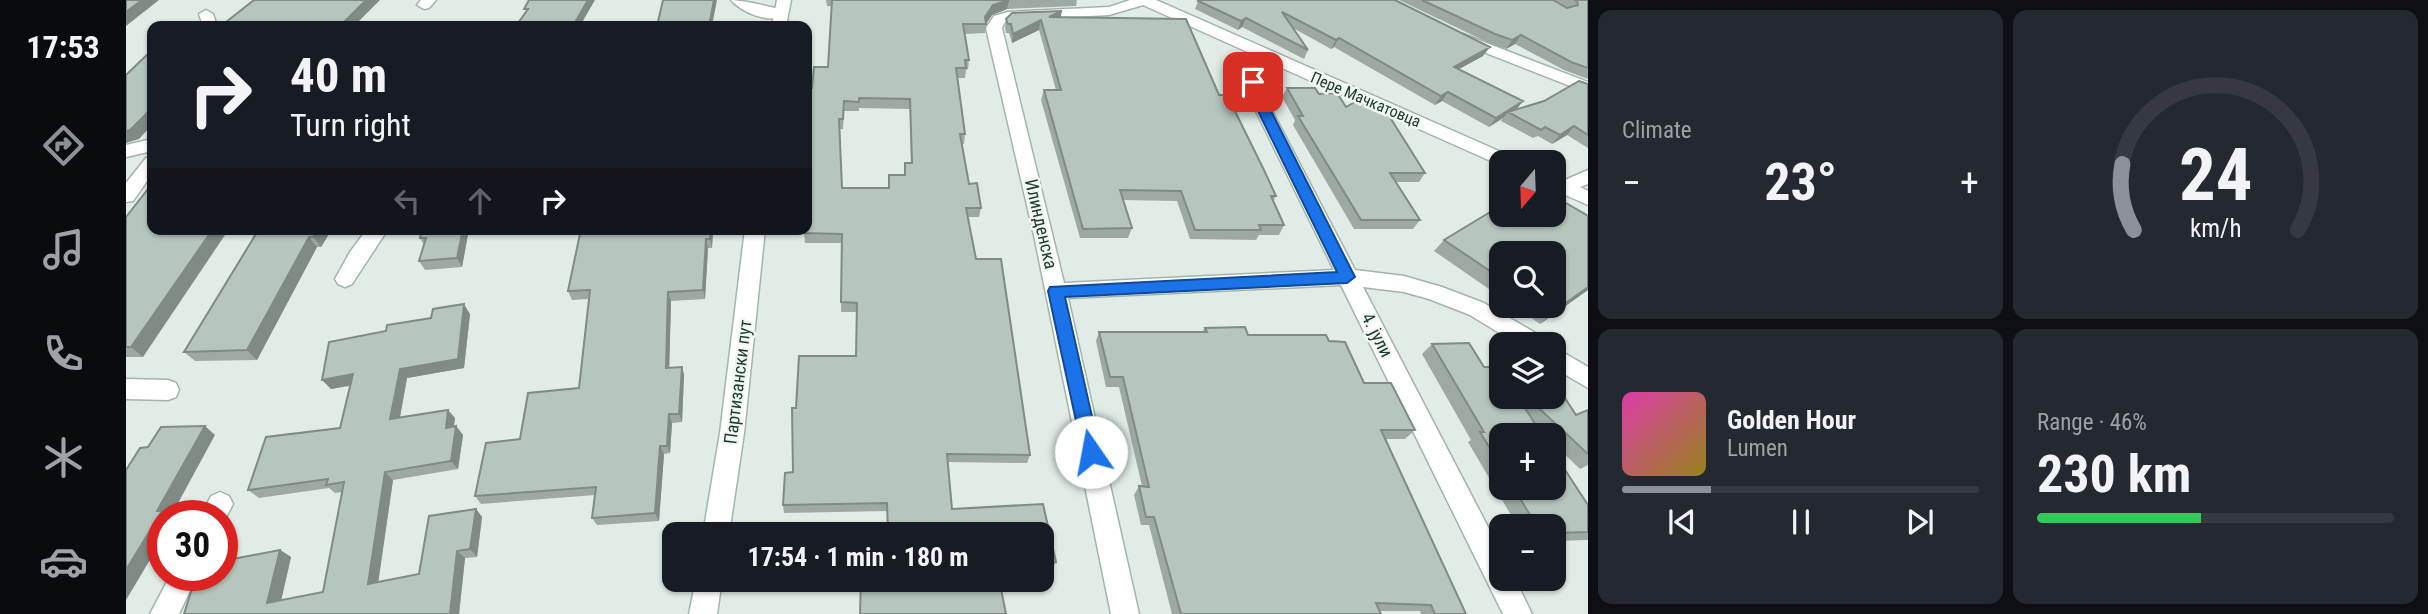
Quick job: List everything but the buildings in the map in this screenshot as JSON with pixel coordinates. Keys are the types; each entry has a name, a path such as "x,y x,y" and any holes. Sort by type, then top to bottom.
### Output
{"street":[{"path":"738,0 751,10 781,13"},
{"name":"Пере Мачкатовца","path":"1143,0 1489,153"},
{"name":"Илинденска","path":"1125,614 995,23 1019,14 1108,10 1124,8 1143,0"},
{"path":"1444,30 1483,48 1588,88"},
{"name":"4. јули","path":"1260,53 1252,70 1261,105 1518,614"},
{"path":"126,151 147,146"},
{"path":"126,196 147,169"},
{"path":"1566,183 1588,176"},
{"path":"1566,188 1588,199"},
{"path":"345,279 356,257 373,235"},
{"name":"Партизански пут","path":"718,522 732,433 754,235"},
{"path":"1056,291 1347,277 1404,284 1435,293 1477,309 1516,332"},
{"path":"1566,364 1588,379"},
{"path":"126,389 167,390"},
{"path":"164,614 176,591"},
{"path":"704,614 707,592"}],"route":[{"path":"1091,452 1056,291 1347,277 1261,105 1253,82"}]}
